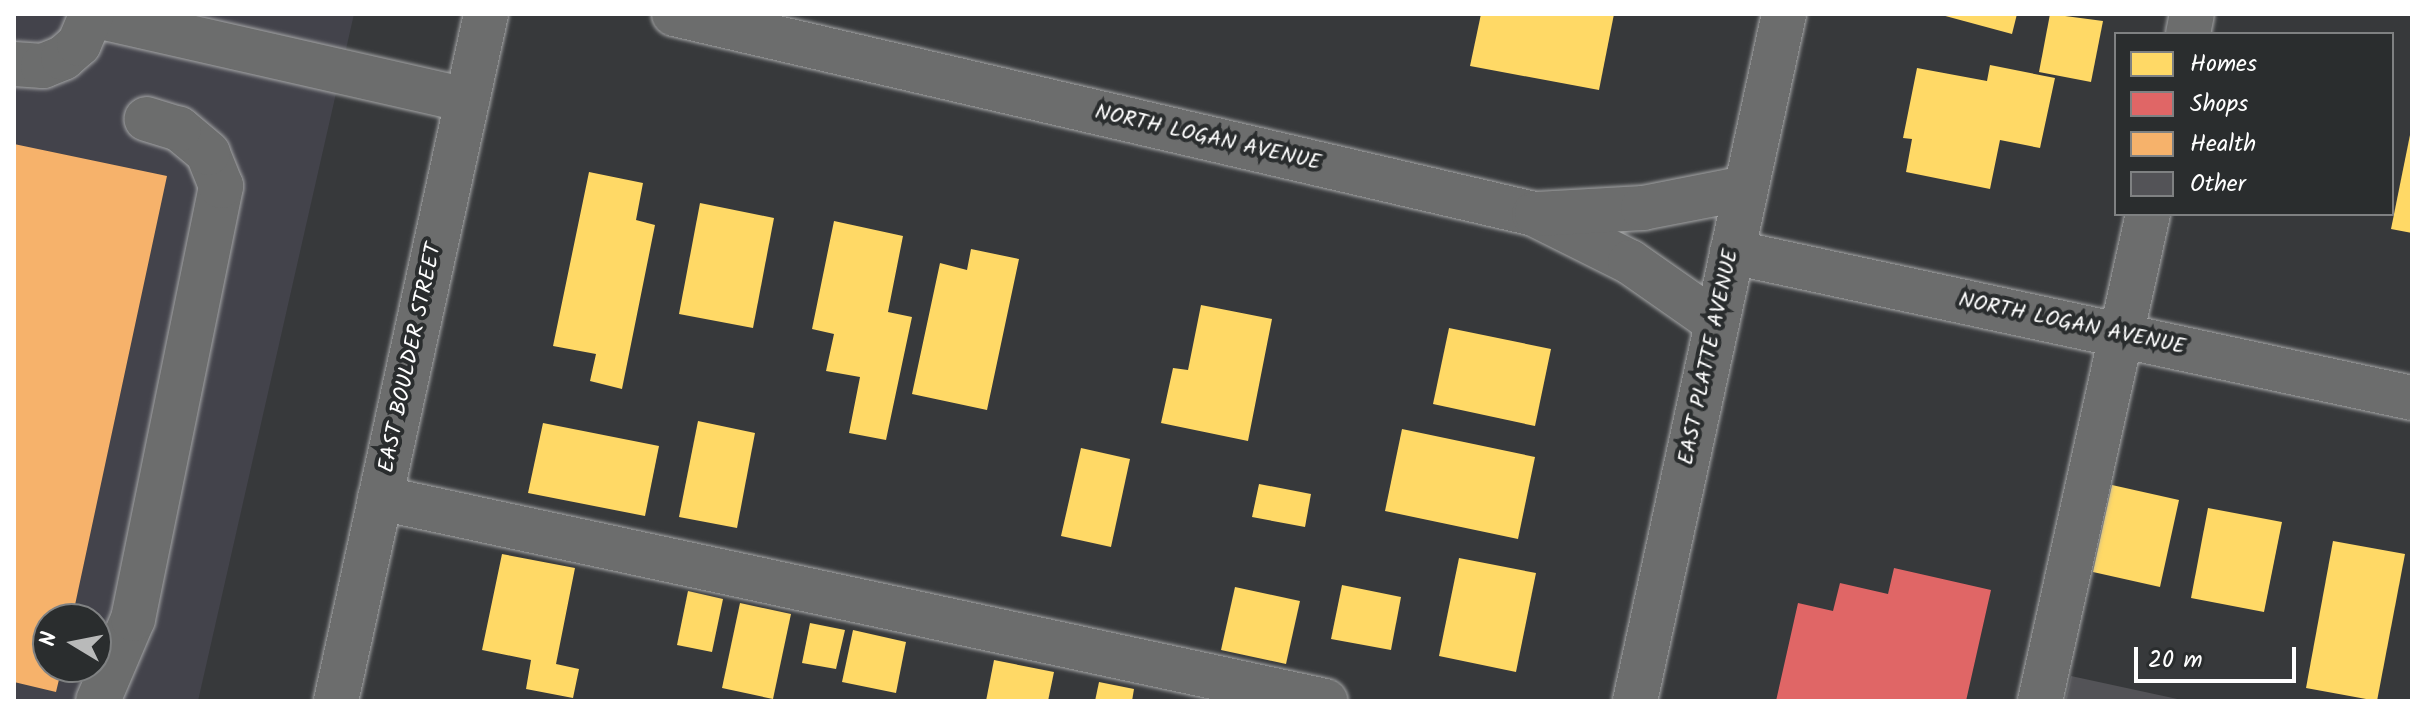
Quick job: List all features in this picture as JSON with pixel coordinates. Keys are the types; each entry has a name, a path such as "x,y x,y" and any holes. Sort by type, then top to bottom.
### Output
{"street":[{"name":"EAST BOULDER STREET","path":"336,701 486,14"},
{"name":"NORTH LOGAN AVENUE","path":"674,14 1534,214 1630,262 1717,323"},
{"name":"EAST PLATTE AVENUE","path":"1635,701 1784,14"},
{"path":"14,64 43,66 63,58 79,44 92,15 467,100"},
{"path":"98,701 133,619 221,186 208,153 179,129 146,119"},
{"path":"1534,214 1643,208 1746,188"},
{"path":"2040,701 2148,216"},
{"name":"NORTH LOGAN AVENUE","path":"1732,252 2412,398"},
{"path":"380,498 1325,701"}],"shaded area":[{"path":"14,14 354,14 198,701 14,701"}],"building: Homes":[{"path":"1481,14 1614,14 1599,90 1470,66"},
{"path":"1938,14 2017,14 2012,34"},
{"path":"2050,14 2103,21 2091,82 2039,72"},
{"path":"1990,65 2055,78 2040,148 2000,140 1990,189 1906,172 1912,139 1903,138 1917,68 1987,81"},
{"path":"2411,130 2412,233 2391,229"},
{"path":"589,172 643,183 636,220 655,225 622,389 590,381 596,354 553,346"},
{"path":"700,203 774,218 753,328 679,314"},
{"path":"834,221 903,236 888,312 912,317 886,440 849,433 860,377 826,371 834,334 812,329"},
{"path":"971,249 1019,259 987,410 912,394 940,263 967,270"},
{"path":"1201,305 1272,319 1248,441 1161,423 1173,368 1188,370"},
{"path":"1449,328 1551,349 1535,426 1433,404"},
{"path":"698,421 755,433 737,528 679,517"},
{"path":"543,423 659,446 645,516 528,493"},
{"path":"1402,429 1535,457 1518,539 1385,511"},
{"path":"1081,448 1130,459 1111,547 1061,536"},
{"path":"1259,484 1311,494 1305,527 1252,517"},
{"path":"2112,485 2179,500 2160,587 2093,572"},
{"path":"2208,508 2282,522 2264,612 2191,598"},
{"path":"2333,541 2405,554 2377,701 2306,688"},
{"path":"502,554 575,568 556,664 579,669 573,698 526,689 531,660 482,650"},
{"path":"1459,558 1536,573 1516,672 1439,656"},
{"path":"1342,585 1401,597 1391,650 1331,639"},
{"path":"1235,587 1300,601 1286,664 1221,650"},
{"path":"688,591 723,599 712,652 677,645"},
{"path":"740,603 791,614 773,699 722,688"},
{"path":"810,623 845,630 836,669 802,663"},
{"path":"853,630 906,642 896,693 842,682"},
{"path":"994,660 1054,672 1048,701 986,701"},
{"path":"1099,682 1134,689 1132,701 1095,701"}],"building: Shops":[{"path":"1894,568 1991,590 1966,701 1776,701 1798,603 1833,611 1840,583 1888,594"}],"building: Health":[{"path":"14,144 167,176 75,603 32,603 32,683 58,683 56,692 14,682"}],"building: Other":[{"path":"2071,676 2182,700 2182,701 2065,701"}]}
